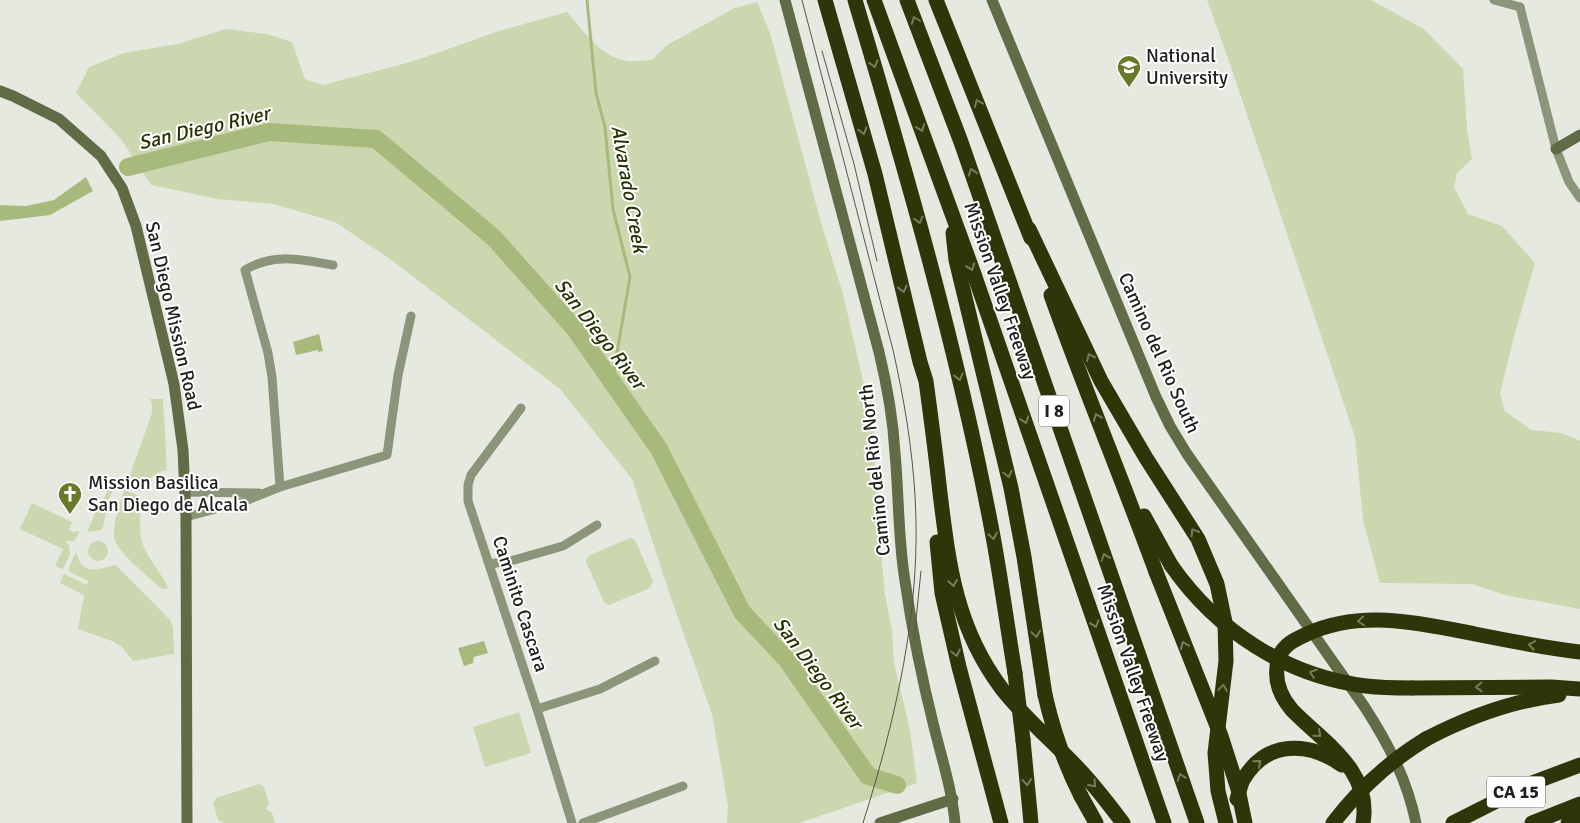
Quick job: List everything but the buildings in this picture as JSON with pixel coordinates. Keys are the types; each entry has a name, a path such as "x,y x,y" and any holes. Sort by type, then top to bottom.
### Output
{"highway":[{"path":"825,0 875,174 926,381 945,533 955,592 965,624 981,658 1002,689 1043,734 1076,765 1101,793 1123,823"},
{"path":"855,0 912,193 965,402 992,532 1015,673 1031,823"},
{"name":"Mission Valley Freeway","path":"874,0 949,205 1164,823"},
{"name":"Mission Valley Freeway","path":"908,0 961,142 1197,823"},
{"path":"936,0 1028,229 1077,367 1221,736 1238,789 1245,823"},
{"path":"949,205 956,260 1011,488 1051,721 1061,752 1081,796 1096,823"},
{"path":"1028,229 1110,397 1198,539 1217,584 1225,622 1226,661 1215,753 1218,791 1226,823"},
{"path":"920,362 919,376 942,593 959,667 1001,823"},
{"path":"1115,462 1154,536 1171,564 1192,592 1206,608 1240,636 1291,666 1342,682 1367,687 1551,687 1580,691"},
{"path":"1363,823 1365,806 1354,774 1343,757 1292,710 1279,690 1277,671 1281,652 1292,641 1333,624 1369,620 1410,621 1511,641 1580,652"},
{"path":"1333,823 1378,774 1426,739 1464,720 1494,709 1529,700 1580,691"},
{"path":"1238,823 1237,801 1242,782 1251,768 1276,752 1297,748 1316,751 1326,755 1354,774"},
{"name":"CA 15","path":"1453,823 1532,784 1580,764"},
{"name":"CA 15","path":"1532,823 1580,804"},
{"path":"1568,823 1580,821"}],"main road":[{"name":"Camino del Rio North","path":"785,0 879,352 890,400 896,454 899,539 905,583 916,648 930,712 953,799 955,823"},
{"name":"Camino del Rio South","path":"992,0 1156,397 1170,426 1192,462 1382,734 1402,773 1416,823"},
{"name":"San Diego Mission Road","path":"0,92 13,96 58,119 102,156 122,188 136,226 174,384 183,450 186,517 187,823"},
{"path":"1556,149 1580,135"},
{"path":"880,823 953,799"}],"street":[{"path":"1494,0 1520,7"},
{"path":"1520,7 1527,0"},
{"path":"1520,7 1556,149 1569,182 1580,198"},
{"path":"280,487 271,369 245,270 252,266 281,258 333,265"},
{"path":"186,517 245,501 280,487 387,455 398,375 411,316"},
{"name":"Caminito Cascara","path":"521,408 471,474 468,485 468,501 537,709 572,823"},
{"path":"185,492 264,493"},
{"path":"490,564 514,560 563,546 597,525"},
{"path":"537,709 600,689 655,661"},
{"path":"583,823 683,786"}],"shaded area":[{"path":"1207,0 1371,0 1424,29 1463,69 1467,130 1472,159 1457,173 1454,187 1468,214 1502,226 1535,263 1500,394 1505,411 1531,430 1561,433 1580,441 1580,609 1505,595 1472,584 1380,583 1363,520 1355,437"},
{"path":"757,2 770,33 822,226 843,294 873,424 878,519 885,594 892,631 894,663 910,730 917,783 799,823 727,823 728,806 712,714 632,479 560,389 390,259 335,222 273,204 218,199 151,185 121,139 76,93 89,67 124,53 178,44 226,29 267,34 292,42 305,79 323,85 414,61 499,31 567,12 586,35 609,55 628,61 652,60 667,45 735,8"},
{"path":"86,177 93,191 50,215 0,221 0,205 26,206 54,200"},
{"path":"319,334 323,351 318,352 318,350 296,355 293,342"},
{"path":"150,399 163,399 167,470 151,478 142,492 126,486 152,413"},
{"path":"113,478 115,482 103,527 101,530 87,532 97,509 99,510"},
{"path":"124,490 140,496 142,542 146,552 167,584 168,588 166,589 158,586 125,556 116,542 114,536 115,524"},
{"path":"32,503 72,522 69,530 80,532 74,541 66,542 69,545 70,554 63,569 55,566 63,549 20,529"},
{"path":"630,538 635,540 653,581 650,588 609,605 604,602 586,562 588,556"},
{"path":"98,541 105,544 108,551 105,558 98,561 91,558 88,551 91,544"},
{"path":"77,553 79,561 87,569 92,570 116,565 170,620 173,627 174,654 133,661 122,647 112,641 78,629 84,595 60,583 64,574 87,585 88,581 68,571 74,555"},
{"path":"484,641 488,653 474,657 473,663 464,666 458,648"},
{"path":"519,712 531,753 485,767 473,727"},
{"path":"259,784 264,787 269,804 266,809 272,813 275,823 224,823 218,820 213,803 216,798"}],"waterway":[{"name":"Alvarado Creek","path":"587,0 596,93 605,127 613,209 630,277 612,382"},
{"name":"San Diego River","path":"128,167 269,132 376,139 494,238 575,329 659,449 742,612 787,660 868,776 897,785"}],"tram line":[{"path":"802,0 893,350 901,386 914,477 916,538 914,579 904,662 886,743 863,823"},
{"path":"822,51 854,164 877,261"},
{"path":"914,639 921,571"}],"place":[{"name":"National University","path":"1129,88"},
{"name":"Mission Basilica San Diego de Alcala","path":"70,515"}]}
